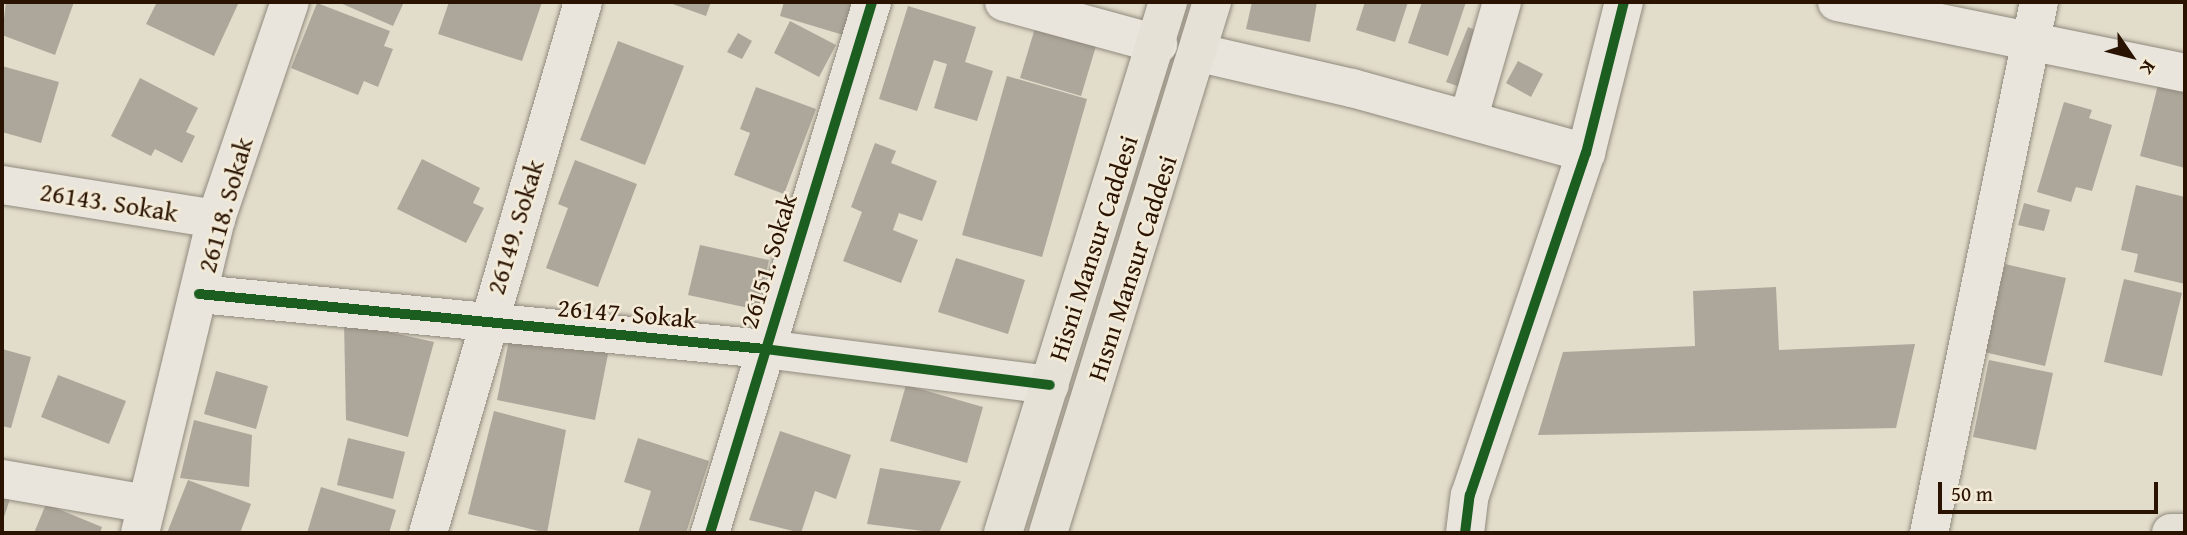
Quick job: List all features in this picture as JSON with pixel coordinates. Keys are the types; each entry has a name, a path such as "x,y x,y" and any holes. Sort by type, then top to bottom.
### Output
{"main road":[{"name":"Hisni Mansur Caddesi","path":"1003,533 1158,44 1168,2"},
{"name":"Hısnı Mansur Caddesi","path":"1048,533 1200,52 1212,2"},
{"path":"2171,533 2184,533"}],"street":[{"name":"26118. Sokak","path":"143,519 216,219 290,2"},
{"name":"26149. Sokak","path":"428,533 486,323 583,2"},
{"name":"26151. Sokak","path":"710,533 872,2"},
{"path":"1004,2 1158,44"},
{"path":"1468,120 1502,2"},
{"path":"1465,533 1470,495 1586,153 1624,2"},
{"path":"1837,2 2185,73"},
{"path":"1929,533 2039,2"},
{"path":"1200,52 1586,153"},
{"name":"26143. Sokak","path":"2,186 216,219"},
{"name":"26147. Sokak","path":"199,294 765,349 1049,385"},
{"path":"2,479 143,519"},
{"path":"2184,533 2185,524"}],"building":[{"path":"6,2 74,2 55,55 2,35"},
{"path":"157,2 239,2 214,56 146,24"},
{"path":"338,2 404,2 393,26"},
{"path":"449,2 542,2 522,61 438,34"},
{"path":"667,2 711,2 706,16"},
{"path":"784,2 861,2 850,37 780,16"},
{"path":"1252,2 1317,2 1310,42 1246,29"},
{"path":"1365,2 1408,2 1395,42 1356,30"},
{"path":"1422,2 1466,2 1448,56 1408,43"},
{"path":"317,3 390,31 384,46 393,49 378,87 364,81 358,95 291,68"},
{"path":"908,6 976,27 965,62 993,71 977,121 934,108 947,64 934,60 917,111 879,99"},
{"path":"790,21 836,45 819,77 774,53"},
{"path":"1468,27 1482,33 1460,87 1446,82"},
{"path":"1035,28 1096,46 1081,96 1020,78"},
{"path":"738,33 752,41 742,59 727,52"},
{"path":"618,41 684,66 645,165 580,140"},
{"path":"1518,61 1543,74 1531,97 1506,83"},
{"path":"2,66 59,82 41,143 2,132"},
{"path":"1007,76 1087,99 1042,257 962,235"},
{"path":"140,78 198,108 186,132 195,136 182,163 155,149 151,156 111,136"},
{"path":"2158,85 2185,92 2185,168 2140,156"},
{"path":"756,87 816,109 784,194 734,175 750,133 740,129"},
{"path":"2064,102 2092,110 2089,118 2112,125 2092,191 2076,187 2071,202 2037,192"},
{"path":"875,143 896,151 891,163 937,181 922,221 899,213 893,230 918,240 901,283 843,261 862,212 851,207"},
{"path":"422,159 480,188 473,203 484,208 466,243 397,209"},
{"path":"575,160 637,184 598,287 546,268 568,208 558,204"},
{"path":"2136,185 2185,197 2185,284 2134,272 2138,254 2121,250"},
{"path":"2024,203 2050,210 2044,231 2018,225"},
{"path":"700,245 769,260 758,310 688,295"},
{"path":"956,258 1025,280 1008,334 938,312"},
{"path":"2005,264 2066,278 2045,366 1984,352"},
{"path":"2124,279 2182,293 2162,376 2104,362"},
{"path":"1776,287 1779,350 1915,344 1896,428 1538,435 1563,352 1695,346 1693,291"},
{"path":"344,322 434,342 408,437 346,420"},
{"path":"511,330 609,349 595,420 497,400"},
{"path":"2,349 31,357 11,428 2,426"},
{"path":"1989,360 2053,373 2036,450 1973,437"},
{"path":"216,371 268,386 256,429 204,414"},
{"path":"58,375 126,401 109,444 41,417"},
{"path":"906,385 983,407 967,463 890,441"},
{"path":"494,411 566,430 547,533 468,514"},
{"path":"194,420 252,435 249,487 180,478"},
{"path":"780,431 851,455 836,499 815,491 801,533 749,520"},
{"path":"348,438 405,452 393,499 337,485"},
{"path":"638,438 709,461 686,533 638,533 651,491 624,482"},
{"path":"880,468 961,481 939,533 867,524"},
{"path":"188,480 251,504 240,533 167,533"},
{"path":"321,487 396,510 389,533 307,533"},
{"path":"2,493 11,496 2,523"},
{"path":"46,504 102,527 100,533 34,533"}],"cycle path":[{"path":"710,533 872,2"},
{"path":"1465,533 1470,495 1586,153 1624,2"},
{"path":"199,294 765,349 1050,385"}]}
